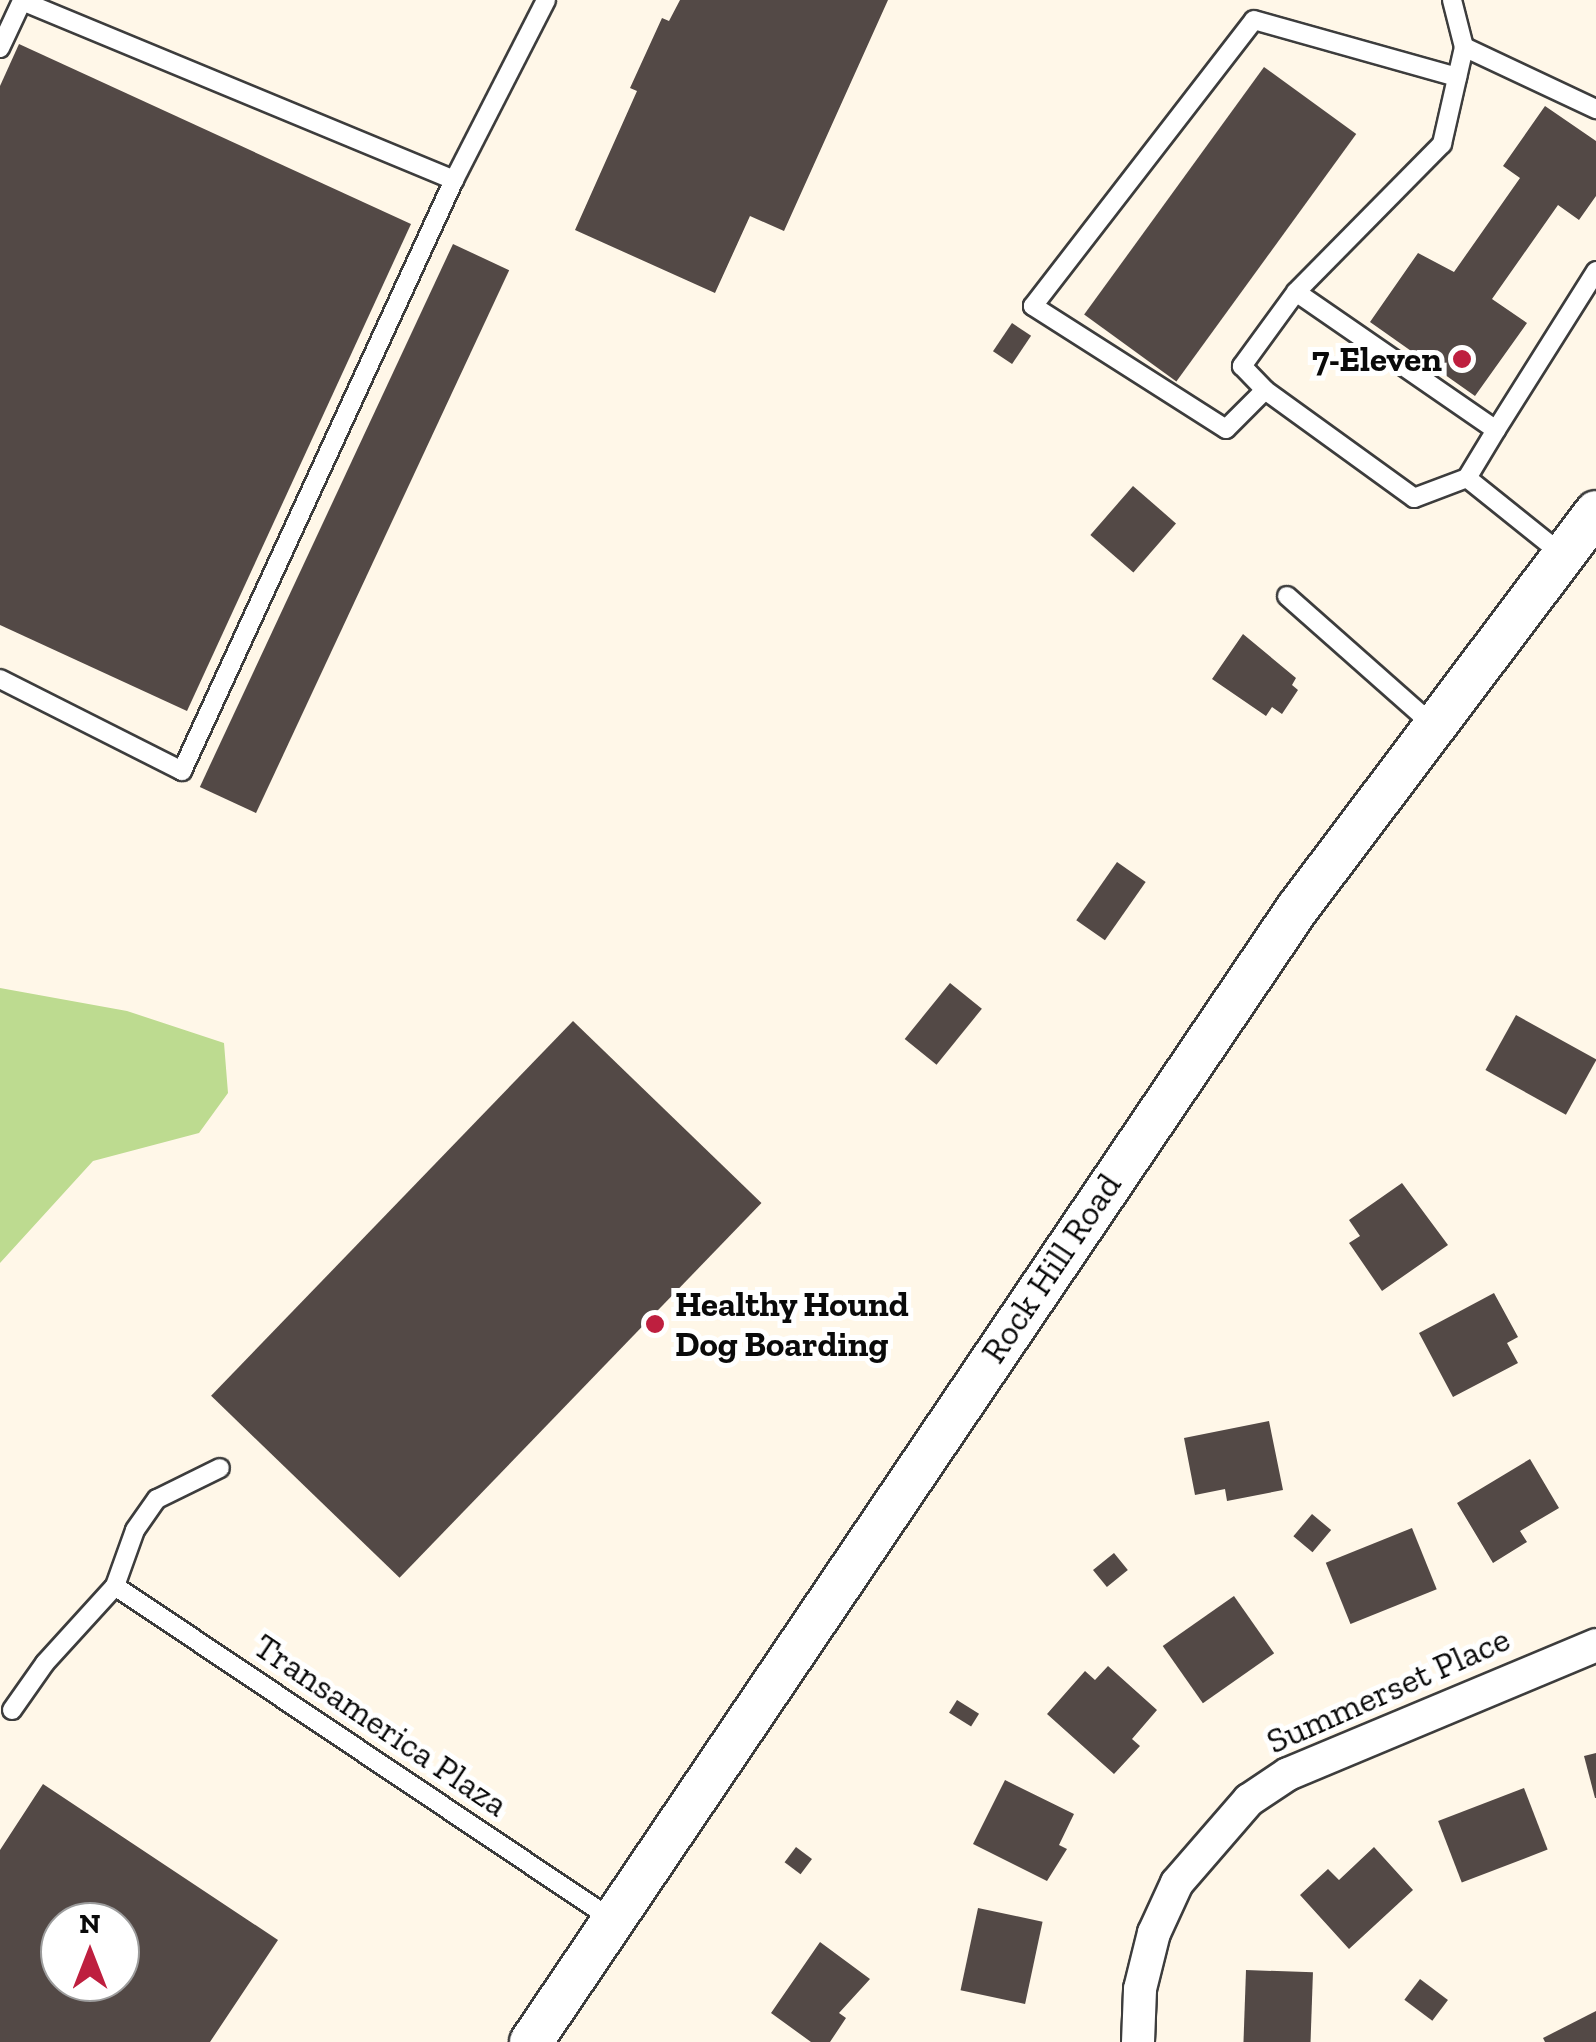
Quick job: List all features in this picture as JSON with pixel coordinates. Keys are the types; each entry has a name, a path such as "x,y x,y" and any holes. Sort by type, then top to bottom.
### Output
{"street":[{"name":"Rock Hill Road","path":"531,2042 610,1918 1286,926 1596,512"},
{"name":"Summerset Place","path":"1138,2042 1140,1989 1162,1916 1209,1839 1249,1800 1288,1774 1596,1644"}],"lane":[{"path":"0,679 182,771 454,180 546,0"},
{"path":"1452,0 1464,48 1442,144 1296,292 1242,366 1265,390 1414,498 1466,478 1596,272"},
{"path":"0,48 22,1 454,180"},
{"path":"1265,390 1226,429 1033,306 1254,20 1457,77"},
{"path":"1464,48 1596,108"},
{"path":"1296,292 1496,430"},
{"path":"1466,478 1564,555"},
{"path":"1287,596 1434,726"},
{"path":"12,1710 44,1662 115,1586 135,1530 157,1499 220,1468"},
{"name":"Transamerica Plaza","path":"115,1586 610,1918"}],"green space":[{"path":"0,988 127,1011 224,1043 228,1093 199,1133 93,1161 0,1263"}],"building":[{"path":"680,0 888,0 784,231 750,216 715,293 575,230 637,91 630,88 662,18 669,21"},
{"path":"19,44 411,224 187,711 0,625 0,86"},
{"path":"1264,67 1356,134 1176,382 1084,315"},
{"path":"1545,106 1596,141 1596,196 1579,220 1558,205 1492,299 1527,323 1475,396 1370,322 1418,253 1454,272 1520,178 1503,166"},
{"path":"453,244 509,270 256,813 200,787"},
{"path":"1012,323 1031,336 1012,364 993,351"},
{"path":"1133,486 1176,523 1133,572 1090,535"},
{"path":"1243,634 1296,678 1292,685 1298,690 1282,714 1272,707 1266,716 1212,679"},
{"path":"1117,862 1146,882 1105,940 1076,920"},
{"path":"950,983 982,1009 937,1065 905,1039"},
{"path":"1516,1015 1596,1059 1566,1115 1485,1070"},
{"path":"573,1021 761,1203 400,1578 211,1396"},
{"path":"1402,1183 1448,1245 1382,1291 1349,1243 1360,1236 1349,1220"},
{"path":"1494,1293 1518,1337 1507,1343 1518,1363 1453,1397 1419,1333"},
{"path":"1269,1421 1283,1490 1227,1501 1225,1489 1195,1495 1184,1438"},
{"path":"1530,1459 1559,1508 1520,1531 1527,1542 1493,1563 1457,1503"},
{"path":"1312,1514 1331,1530 1313,1552 1293,1536"},
{"path":"1412,1528 1437,1589 1350,1624 1326,1563"},
{"path":"1114,1553 1128,1570 1107,1587 1093,1570"},
{"path":"1234,1596 1274,1653 1203,1703 1163,1646"},
{"path":"1108,1666 1157,1710 1132,1739 1140,1746 1114,1774 1047,1714 1085,1671 1095,1680"},
{"path":"957,1700 979,1714 971,1726 949,1713"},
{"path":"1596,1753 1596,1798 1595,1798 1584,1756"},
{"path":"1005,1780 1074,1814 1059,1845 1067,1849 1047,1881 973,1844"},
{"path":"43,1784 278,1940 210,2042 0,2042 0,1850"},
{"path":"1524,1788 1548,1850 1462,1883 1438,1821"},
{"path":"796,1847 812,1859 801,1874 785,1862"},
{"path":"1374,1847 1413,1890 1349,1949 1300,1895 1328,1869 1339,1880"},
{"path":"978,1908 1043,1922 1025,2004 961,1990"},
{"path":"820,1942 870,1979 839,2013 846,2018 830,2042 811,2042 771,2013"},
{"path":"1246,1970 1313,1972 1311,2042 1243,2042"},
{"path":"1420,1979 1448,2000 1432,2021 1404,2000"},
{"path":"1596,2011 1596,2042 1545,2042 1543,2038"}],"place":[{"name":"7-Eleven","path":"1462,359"},
{"name":"Healthy Hound Dog Boarding","path":"655,1324"}]}
